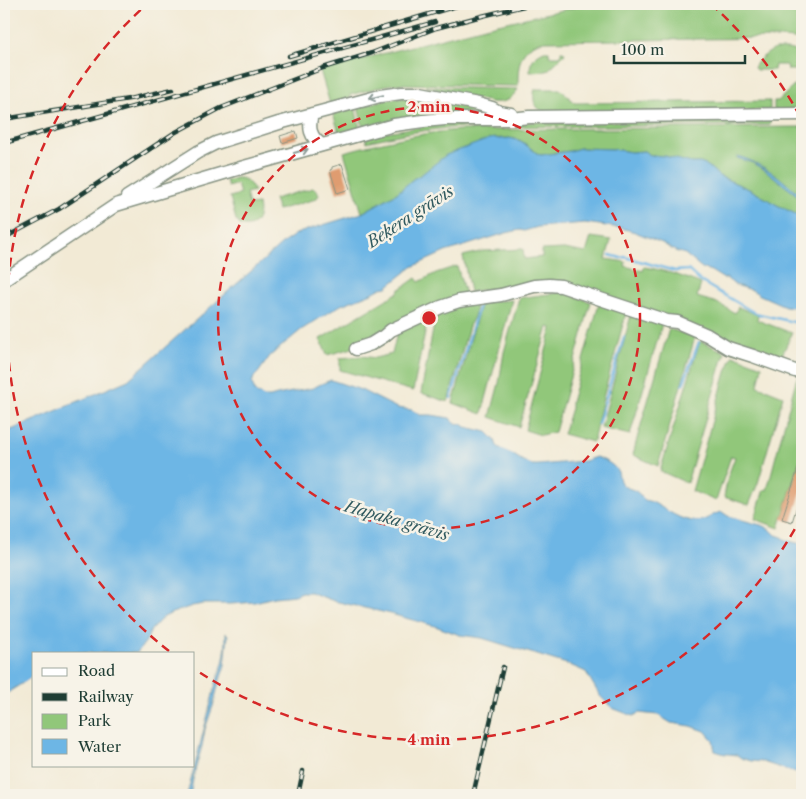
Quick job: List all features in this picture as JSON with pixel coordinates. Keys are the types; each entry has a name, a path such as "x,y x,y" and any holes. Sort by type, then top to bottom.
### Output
{"street":[{"path":"4,280 198,152 216,143 312,114 401,92 440,96 492,108 499,112 529,117"},
{"path":"312,114 310,122 312,134 322,145"},
{"path":"116,205 394,125 423,121 529,117 802,114"},
{"path":"356,349 371,344 391,330 441,307 459,301 501,295 534,286 548,285 561,286 667,321 677,322 708,335 728,348 795,371 802,371"}],"green space":[{"path":"590,4 802,4 802,41 780,38 544,41 529,47 522,57 518,86 388,85 350,95 350,98 330,104 320,70 489,26"},
{"path":"775,49 793,50 802,55 802,70 788,70 787,65 775,65 774,70 756,70 754,68 760,60"},
{"path":"544,51 549,51 549,56 561,56 561,51 565,54 547,71 530,72 530,65 533,59"},
{"path":"802,81 802,104 792,109 774,110 774,101 778,101 798,82"},
{"path":"425,87 518,89 510,99 491,102"},
{"path":"535,89 560,89 575,103 770,101 770,110 546,112 539,109 535,104"},
{"path":"417,97 485,112 440,114 363,128 358,107 388,99"},
{"path":"355,107 360,129 340,135 333,114"},
{"path":"770,120 770,125 461,127 414,132 367,142 366,138 386,132 446,123"},
{"path":"802,127 802,217 751,190 719,176 708,166 700,163 650,155 644,151 631,152 613,149 580,148 541,155 521,141 506,138 489,139 413,179 397,193 362,213 344,152 402,138 460,130"},
{"path":"241,178 246,181 254,191 246,193 249,205 258,204 259,209 258,218 250,226 240,225 236,220 230,197 240,194 237,184 228,187 226,181"},
{"path":"313,188 317,190 319,195 316,199 278,210 274,199"},
{"path":"591,237 611,240 606,259 626,262 625,266 643,271 644,267 651,268 694,281 701,284 697,297 717,303 735,313 738,307 758,315 757,320 792,333 779,362 744,347 596,292 507,288 470,292 463,256 483,251 523,249 524,259 542,257 542,250 564,249 586,253"},
{"path":"457,266 465,294 360,346 327,355 320,339 397,293 416,278 419,282 436,273"},
{"path":"563,292 591,302 555,432 541,435 525,430 552,328 548,327 519,427 490,417 499,383 504,352 519,298"},
{"path":"512,300 482,414 453,403 481,302"},
{"path":"476,303 474,317 469,326 448,402 421,393 436,314 458,306"},
{"path":"599,304 626,313 593,442 563,434"},
{"path":"631,315 662,324 630,435 601,428"},
{"path":"423,320 427,323 413,391 340,370 340,358 362,356 375,358 392,354 397,333"},
{"path":"669,329 695,337 658,466 633,455"},
{"path":"700,341 725,352 687,483 660,471"},
{"path":"733,355 762,366 758,386 783,396 758,483 749,505 724,497 728,476 735,457 731,456 716,501 692,491 726,372"},
{"path":"798,376 802,376 802,454 779,528 755,519 764,489 767,490"}],"water":[{"path":"510,138 521,141 541,155 580,148 613,149 631,152 644,151 650,155 665,156 708,166 719,176 751,190 802,217 802,308 785,306 752,290 735,285 726,278 724,279 702,268 685,254 635,232 585,223 538,227 506,233 445,252 412,267 387,287 341,305 301,330 270,356 254,377 252,383 255,392 264,397 270,397 313,388 331,380 361,390 397,408 412,410 420,415 450,418 454,423 487,432 495,440 497,446 532,465 599,458 616,469 620,482 624,486 637,492 645,500 685,519 701,521 722,512 728,516 764,526 788,541 802,544 802,775 763,762 751,761 737,755 715,751 713,740 705,731 691,726 671,723 658,715 639,713 633,716 612,708 600,696 586,672 570,665 482,638 460,635 387,613 334,601 310,592 301,592 295,595 274,597 255,602 192,606 162,618 151,630 138,652 32,652 32,676 4,696 4,433 128,380 283,243 296,234 362,213 397,193 446,155 489,139"},
{"path":"737,156 753,162 776,175 802,194 802,198 759,166 737,158"},
{"path":"226,633 228,635 225,665 205,729 190,795 187,795 224,659"}],"building":[{"path":"296,131 298,138 282,143 280,136"},
{"path":"342,164 350,189 337,193 330,170 332,167"},
{"path":"801,459 802,490 792,522 782,519"}],"waterway":[{"path":"610,255 621,258 625,257 675,271 688,270 700,281 755,313 802,324"},
{"path":"451,398 479,305"},
{"path":"598,424 624,337"},
{"path":"683,384 699,342"}],"railway":[{"path":"289,56 463,4"},
{"path":"4,238 59,209 174,133 221,108 323,68 372,53 436,28 532,4"},
{"path":"4,143 435,22"},
{"path":"129,99 173,89"},
{"path":"4,119 135,98"},
{"path":"473,795 503,667"},
{"path":"298,795 303,771"}],"water label":[{"name":"Beķera grāvis","path":"410,216"},
{"name":"Hapaka grāvis","path":"397,520"}]}
